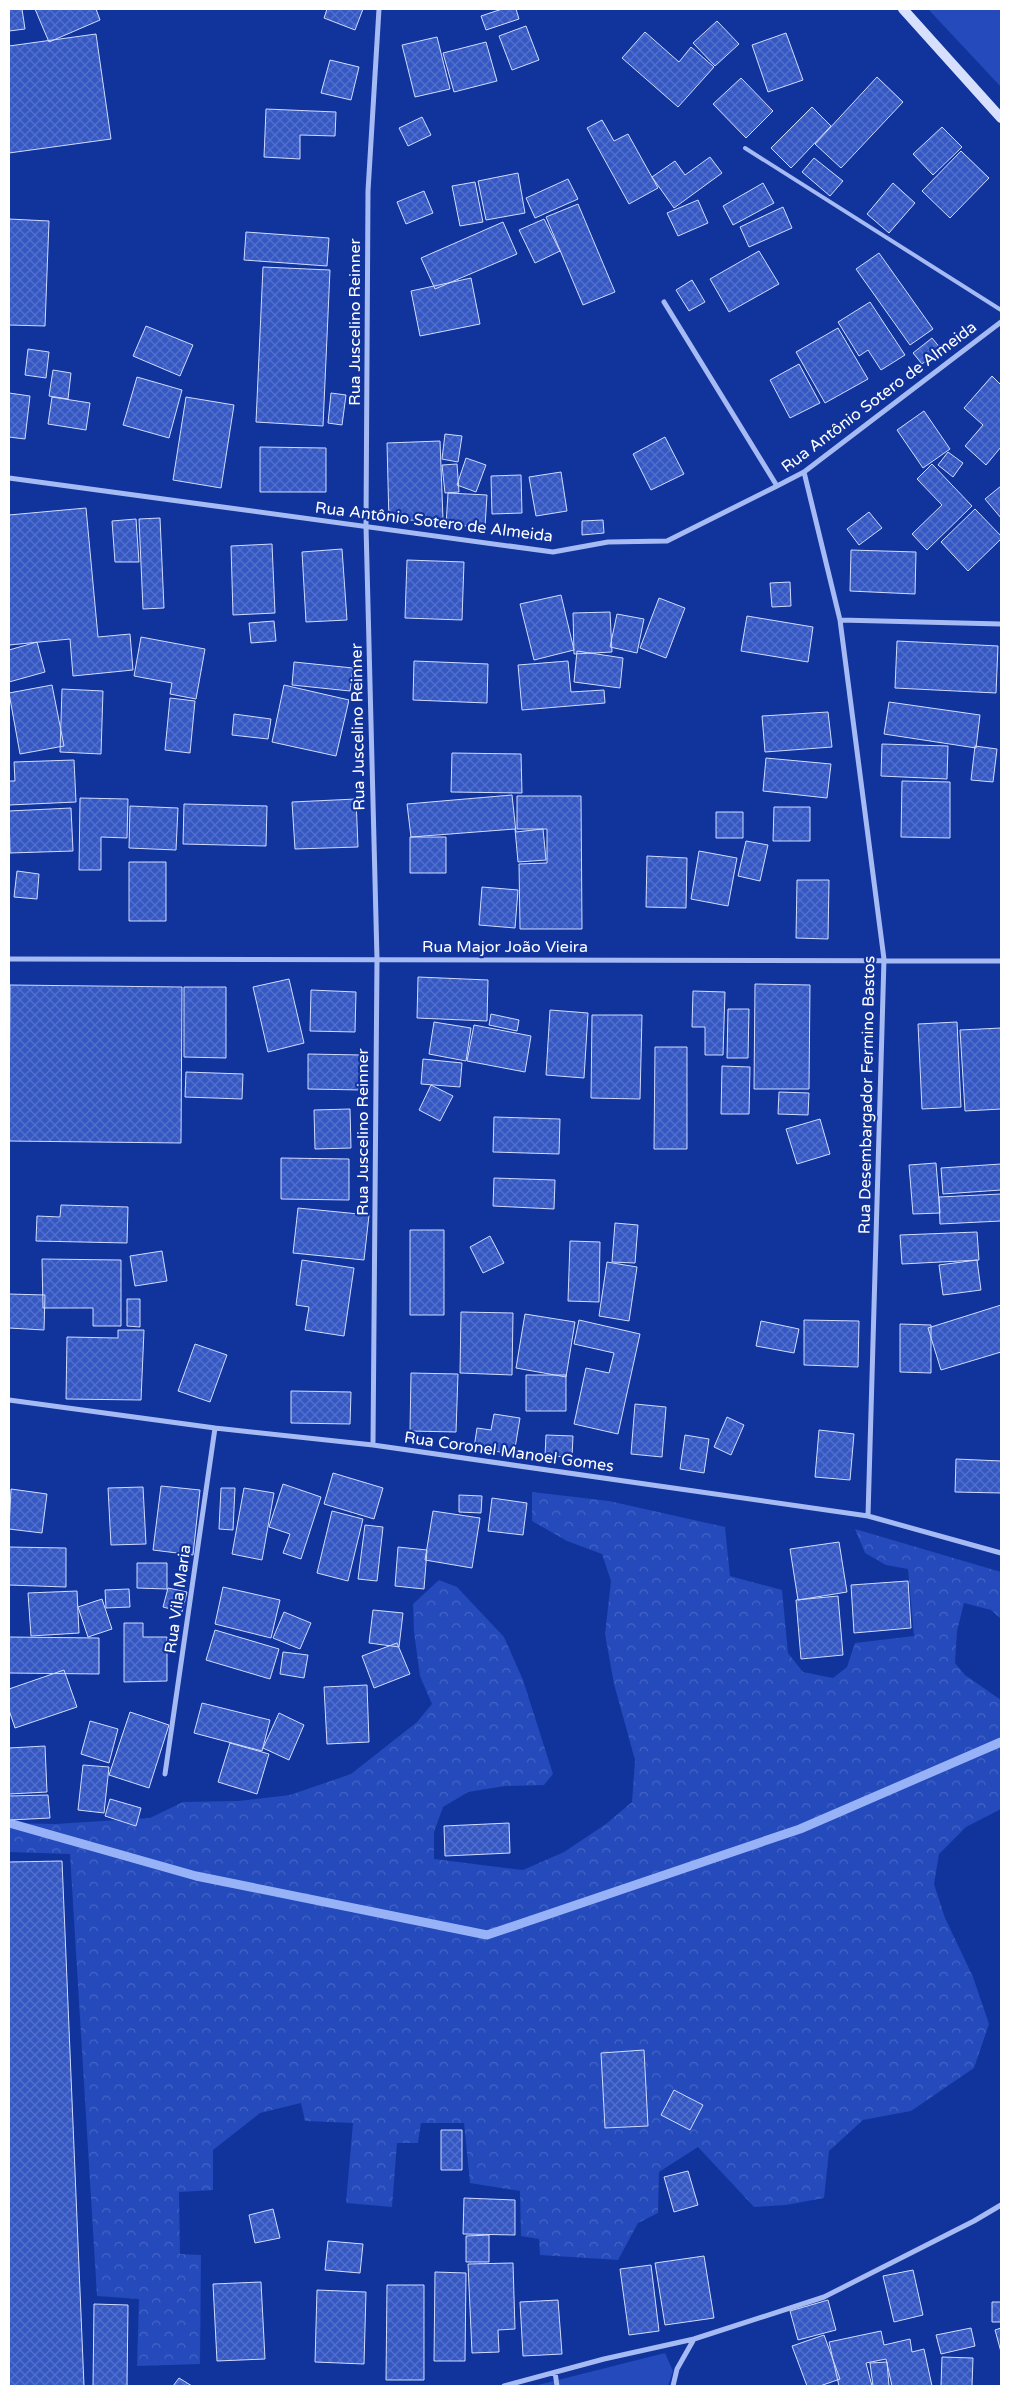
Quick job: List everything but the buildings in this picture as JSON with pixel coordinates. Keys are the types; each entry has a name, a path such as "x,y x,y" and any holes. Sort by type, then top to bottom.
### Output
{"main road":[{"path":"903,9 1001,118"}],"street":[{"name":"Rua Juscelino Reinner","path":"373,1445 377,959 366,526 368,191 379,9"},
{"path":"664,302 777,486"},
{"name":"Rua Antônio Sotero de Almeida","path":"9,478 553,552 608,542 667,541 804,472 1001,322"},
{"name":"Rua Desembargador Fermino Bastos","path":"804,472 840,620 884,959 868,1516"},
{"path":"840,620 1001,624"},
{"name":"Rua Major João Vieira","path":"9,959 884,959 1001,961"},
{"name":"Rua Coronel Manoel Gomes","path":"9,1400 215,1428 373,1445 868,1516 1001,1553"},
{"name":"Rua Vila Maria","path":"165,1774 215,1428"},
{"path":"504,2386 604,2358 694,2339 824,2297 974,2221 1001,2205"},
{"path":"673,2386 677,2369 694,2339"},
{"path":"555,2372 557,2386"}],"lane":[{"path":"745,148 1001,310"}],"green space":[{"path":"928,9 1001,9 1001,87"},
{"path":"532,1492 609,1501 725,1527 730,1576 782,1590 788,1653 803,1672 833,1678 847,1667 855,1643 914,1636 908,1569 886,1565 865,1553 855,1529 1001,1572 1001,1619 991,1610 964,1603 957,1631 955,1663 965,1675 1001,1700 1001,1809 966,1827 939,1854 934,1884 945,1918 973,1977 989,2024 974,2068 911,2111 863,2120 829,2151 824,2198 786,2205 754,2207 698,2147 659,2172 658,2213 638,2223 618,2260 540,2255 539,2239 521,2236 520,2191 470,2183 464,2123 421,2123 418,2143 397,2143 392,2207 346,2203 353,2123 305,2121 301,2103 260,2113 213,2150 213,2190 179,2192 180,2254 201,2255 200,2364 137,2366 139,2299 97,2296 70,1854 9,1852 9,1823 55,1824 150,1818 183,1802 239,1801 290,1795 351,1774 417,1722 432,1704 420,1676 414,1632 413,1604 439,1580 457,1587 504,1637 523,1680 553,1774 544,1785 505,1786 468,1792 443,1807 434,1832 434,1859 523,1870 564,1852 606,1824 632,1802 635,1760 614,1684 605,1634 611,1581 602,1554 567,1541 532,1521"},
{"path":"665,2353 673,2371 668,2386 534,2386"}],"waterway":[{"path":"9,1823 196,1876 487,1935 800,1829 1001,1742"}]}
